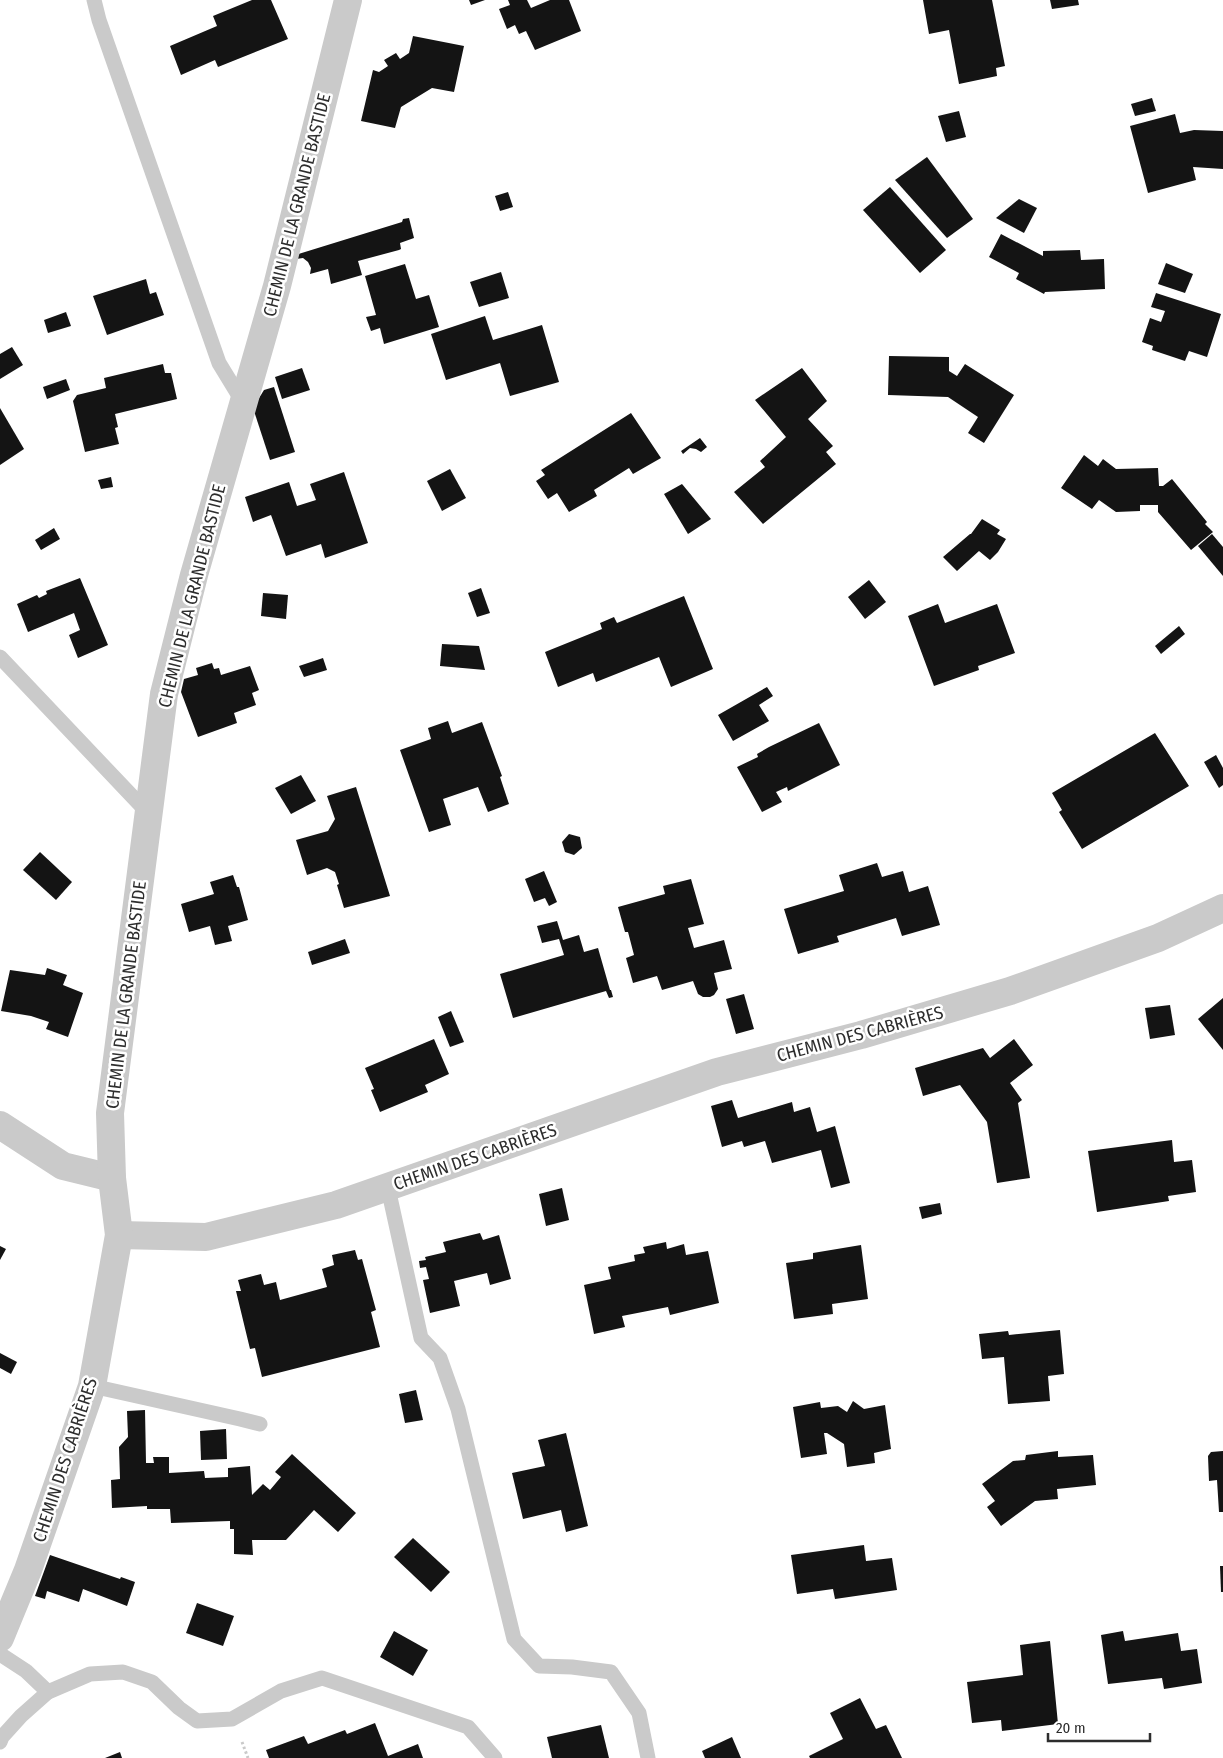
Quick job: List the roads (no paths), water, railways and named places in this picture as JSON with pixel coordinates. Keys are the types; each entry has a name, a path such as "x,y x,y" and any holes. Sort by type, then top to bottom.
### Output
{"street":[{"name":"CHEMIN DE LA GRANDE BASTIDE","path":"119,1235 112,1178 110,1113 164,694 194,575 277,286 348,0"},
{"name":"CHEMIN DES CABRIÈRES","path":"0,1638 28,1570 92,1386 119,1235 206,1237 336,1205 717,1072 861,1035 1010,991 1158,938 1223,908"},
{"path":"0,1125 63,1166 112,1178"}],"lane":[{"path":"94,0 99,20 219,363 244,404"},
{"path":"0,657 149,814"},
{"path":"388,1188 421,1338 440,1358 458,1409 514,1639 539,1666 572,1667 611,1672 638,1714 648,1758"},
{"path":"92,1386 260,1424"},
{"path":"0,1654 26,1671 48,1692"},
{"path":"0,1742 2,1737 21,1716 48,1692 90,1674 123,1672 152,1682 179,1708 198,1720 232,1719 281,1690 322,1678 468,1727 495,1758"}]}
